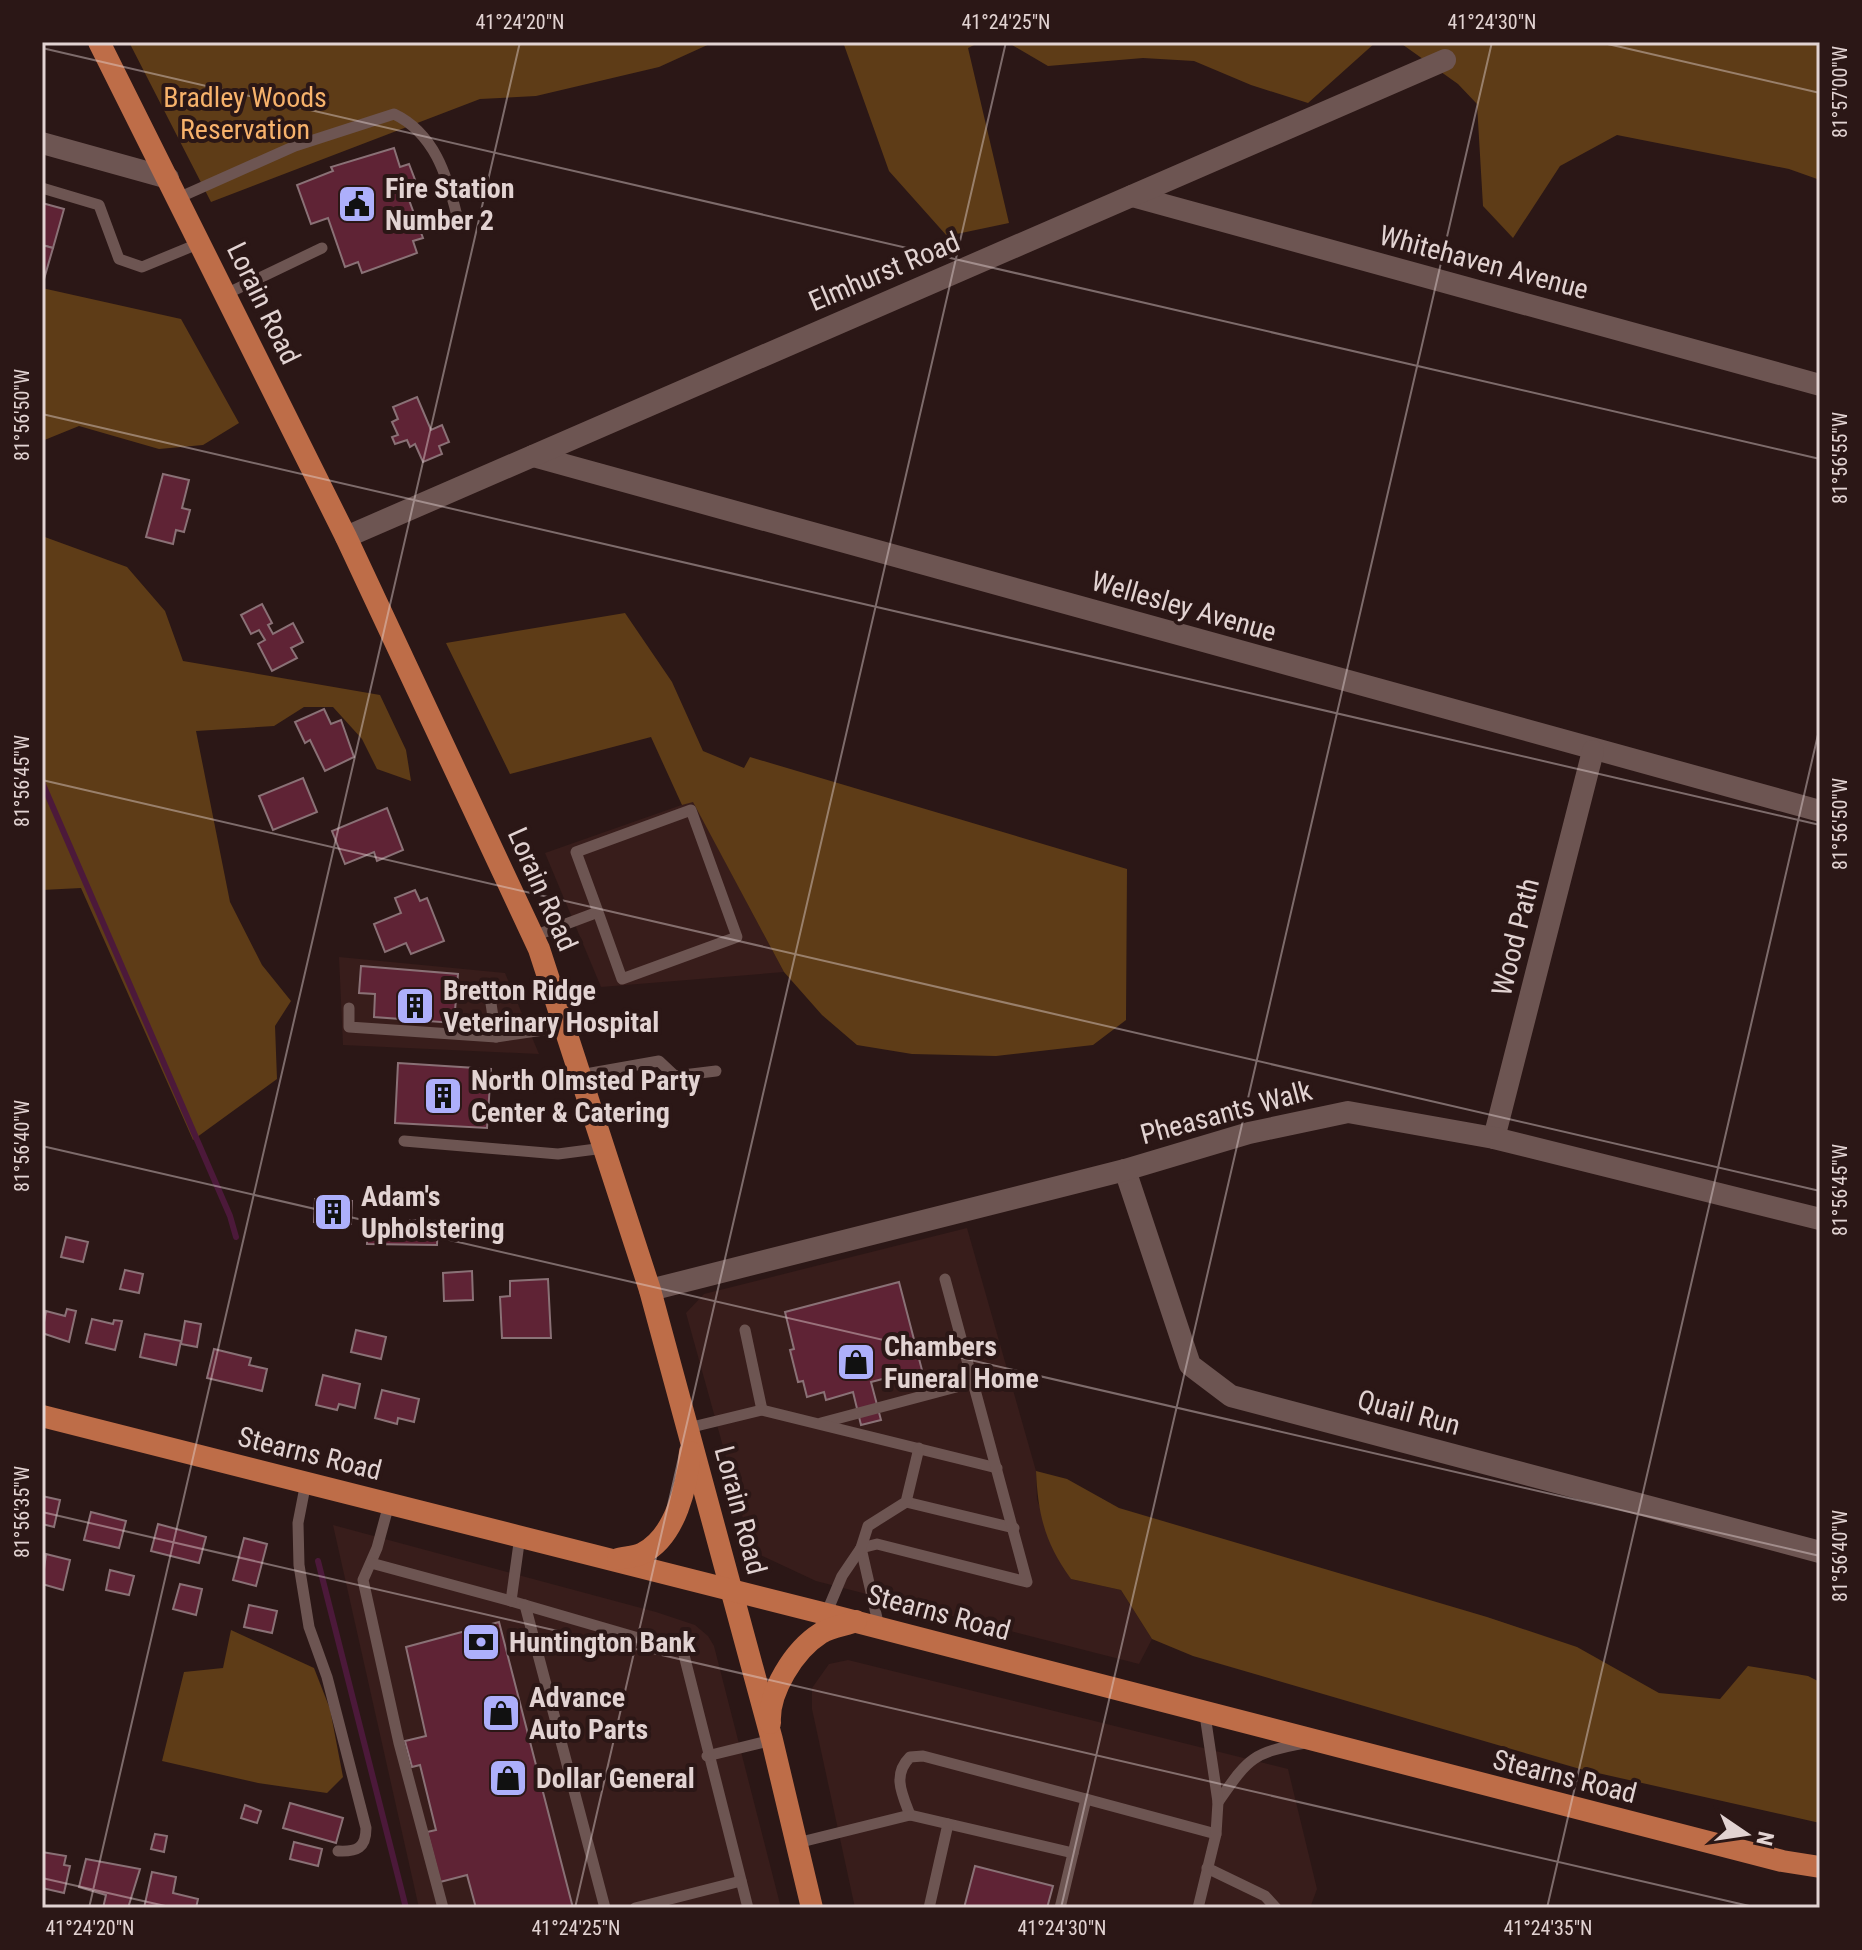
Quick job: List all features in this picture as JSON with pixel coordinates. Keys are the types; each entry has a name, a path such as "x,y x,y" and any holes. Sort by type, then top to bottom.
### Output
{"main road":[{"name":"Lorain Road","path":"99,42 346,537 534,936 650,1290 772,1740 812,1908"},
{"name":"Stearns Road","path":"42,1416 856,1621 1311,1742 1782,1861 1820,1867"},
{"path":"613,1560 642,1554 657,1542 675,1513 688,1477 689,1434"},
{"path":"772,1740 770,1711 780,1682 793,1662 821,1633 856,1621"}],"street":[{"name":"Elmhurst Road","path":"346,537 1445,60"},
{"path":"42,143 173,188"},
{"name":"Whitehaven Avenue","path":"1132,196 1820,385"},
{"name":"Wellesley Avenue","path":"533,456 1593,751 1820,811"},
{"name":"Wood Path","path":"1494,1138 1593,751"},
{"name":"Pheasants Walk","path":"650,1290 1125,1170 1249,1133 1348,1112 1494,1138 1820,1219"},
{"name":"Quail Run","path":"1125,1170 1190,1365 1231,1396 1820,1552"}],"lane":[{"path":"173,188 394,114 415,124 431,148 447,175 457,216"},
{"path":"42,188 99,205 119,259 142,267 200,243"},
{"path":"226,294 322,248"},
{"path":"691,810 737,937 622,979 598,912 576,852 691,810"},
{"path":"534,936 598,912"},
{"path":"489,990 496,1037"},
{"path":"349,1008 349,1027 496,1037 564,1027"},
{"path":"580,1075 659,1061 675,1076 716,1071"},
{"path":"404,1141 558,1154 604,1148"},
{"path":"861,1548 877,1544 1027,1582 945,1279"},
{"path":"745,1330 762,1410"},
{"path":"819,1424 975,1382"},
{"path":"689,1434 762,1410 997,1468"},
{"path":"826,1614 842,1576 861,1548 868,1526 906,1502 919,1448"},
{"path":"306,1482 298,1523 299,1565 309,1627 327,1677 366,1828 366,1839 360,1848 353,1852 338,1851"},
{"path":"906,1502 1014,1528"},
{"path":"389,1504 363,1580 399,1743 443,1908"},
{"path":"511,1601 520,1536"},
{"path":"861,1548 879,1627"},
{"path":"371,1563 683,1651 707,1756 748,1908"},
{"path":"525,1605 605,1908"},
{"path":"1198,1908 1216,1834 1218,1802 1205,1715"},
{"path":"707,1756 772,1740"},
{"path":"1218,1802 1245,1764 1262,1751 1311,1742"},
{"path":"910,1815 899,1786 901,1766 910,1757 923,1756 1216,1834"},
{"path":"1060,1908 1086,1799"},
{"path":"797,1843 910,1815 1073,1853"},
{"path":"929,1908 948,1824"},
{"path":"1207,1868 1265,1896 1276,1908"},
{"path":"635,1908 654,1906 741,1881"}],"shaded area":[{"path":"693,801 784,972 601,987 545,853"},
{"path":"339,957 505,973 539,1054 343,1045"},
{"path":"967,1228 1036,1471 1037,1500 1071,1579 1121,1590 1152,1639 1139,1664 816,1581 752,1551 686,1313 704,1294"},
{"path":"333,1525 656,1612 695,1625 708,1636 714,1646 781,1908 419,1908"},
{"path":"848,1660 1288,1769 1317,1889 1310,1908 855,1908 812,1709 812,1688 829,1664"}],"green space":[{"name":"Bradley Woods Reservation","path":"129,42 714,42 659,67 536,96 480,99 211,202"},
{"path":"843,42 980,42 968,48 1009,223 947,236 889,171"},
{"path":"1007,42 1376,42 1308,103 1251,85 1194,61 1143,58 1048,66"},
{"path":"1399,42 1820,42 1820,180 1789,169 1617,135 1560,166 1513,238 1483,206 1477,104 1458,84"},
{"path":"42,288 181,319 239,423 203,445 159,449 79,426 42,441"},
{"path":"42,536 127,567 165,611 183,661 380,695 406,750 411,781 377,769 362,739 333,707 304,707 274,726 196,731 230,902 262,965 291,1001 275,1026 277,1079 193,1140 81,888 42,890"},
{"path":"625,613 672,682 703,751 744,768 750,757 1127,869 1126,1020 1093,1045 996,1056 912,1054 857,1045 822,1015 784,972 693,802 682,805 651,737 510,774 446,643"},
{"path":"1036,1471 1067,1479 1119,1508 1487,1617 1577,1647 1659,1693 1720,1699 1748,1666 1808,1676 1820,1682 1820,1823 1580,1769 1193,1656 1152,1639 1121,1590 1071,1579 1044,1528"},
{"path":"231,1630 314,1668 330,1709 343,1777 327,1793 258,1783 162,1761 184,1672 223,1668"}],"building":[{"name":"Fire Station Number 2","path":"394,148 400,167 409,164 417,185 405,189 423,238 413,241 417,253 362,273 358,262 345,267 328,218 311,224 297,185 333,171 331,167"},
{"path":"42,203 64,209 53,248 42,245"},
{"path":"42,245 53,248 44,279 42,278"},
{"path":"417,397 431,430 442,425 449,442 439,446 442,454 423,462 415,444 410,447 407,440 395,444 392,437 398,435 392,422 398,419 393,407"},
{"path":"163,474 189,480 182,508 190,510 184,532 176,530 173,544 146,537"},
{"path":"262,604 272,623 268,625 273,634 293,623 303,642 291,648 297,658 272,671 258,644 265,640 259,630 251,634 241,615"},
{"path":"324,709 331,724 341,720 354,757 325,771 310,740 305,743 295,722"},
{"path":"303,778 317,812 273,830 259,796"},
{"path":"387,808 403,850 377,861 374,852 345,864 332,831"},
{"path":"415,890 420,901 427,898 444,941 411,954 406,943 385,952 374,924 401,913 395,898"},
{"name":"Bretton Ridge Veterinary Hospital","path":"361,966 458,974 454,1023 374,1017 375,994 359,993"},
{"name":"North Olmsted Party Center & Catering","path":"398,1063 491,1069 487,1128 395,1123"},
{"name":"Adam's Upholstering","path":"315,1199 352,1201 351,1224 314,1222"},
{"path":"410,1220 438,1221 437,1245 367,1244 368,1221 391,1221 391,1227 410,1228"},
{"path":"66,1237 88,1242 83,1262 61,1257"},
{"path":"125,1270 143,1274 139,1293 120,1289"},
{"path":"472,1271 473,1300 444,1301 443,1273"},
{"path":"548,1279 551,1338 502,1338 500,1297 510,1296 510,1281"},
{"name":"Chambers Funeral Home","path":"899,1282 923,1374 904,1379 902,1374 871,1382 881,1420 861,1425 853,1392 826,1400 824,1392 807,1397 803,1381 798,1382 785,1312"},
{"path":"67,1309 76,1311 69,1342 42,1333 46,1311 65,1316"},
{"path":"92,1319 113,1324 114,1320 122,1321 115,1350 86,1343"},
{"path":"185,1321 201,1324 197,1347 181,1344"},
{"path":"356,1330 386,1337 381,1359 351,1352"},
{"path":"145,1334 181,1341 176,1365 140,1357"},
{"path":"214,1349 251,1358 249,1365 267,1369 262,1391 207,1378"},
{"path":"323,1375 360,1384 355,1408 339,1404 337,1410 316,1405"},
{"path":"382,1390 419,1399 414,1422 398,1418 397,1424 375,1418"},
{"path":"42,1496 60,1500 54,1527 42,1524"},
{"path":"91,1512 126,1521 119,1548 84,1540"},
{"path":"158,1524 206,1537 199,1563 151,1551"},
{"path":"244,1538 267,1544 256,1586 233,1580"},
{"path":"46,1554 70,1560 63,1590 42,1584"},
{"path":"110,1570 134,1576 129,1595 106,1590"},
{"path":"180,1584 202,1589 196,1615 173,1609"},
{"path":"249,1605 277,1611 272,1633 244,1627"},
{"path":"499,1622 573,1908 476,1908 467,1875 440,1882 427,1832 436,1830 420,1765 412,1767 405,1741 426,1736 406,1647"},
{"path":"290,1803 343,1818 336,1843 283,1828"},
{"path":"245,1805 261,1811 257,1823 241,1818"},
{"path":"155,1834 167,1836 164,1852 151,1849"},
{"path":"294,1842 322,1849 318,1866 290,1859"},
{"path":"42,1852 66,1856 64,1865 70,1866 64,1893 42,1888"},
{"path":"86,1859 140,1869 128,1908 103,1908 106,1895 79,1887"},
{"path":"975,1866 1053,1886 1047,1908 964,1908"},
{"path":"152,1872 176,1877 173,1893 198,1899 196,1908 144,1908"}],"waterway":[{"path":"42,782 230,1216 236,1237"},
{"path":"318,1561 406,1908"}],"place":[{"name":"Fire Station Number 2","path":"357,204"},
{"name":"Bretton Ridge Veterinary Hospital","path":"415,1006"},
{"name":"North Olmsted Party Center & Catering","path":"443,1096"},
{"name":"Adam's Upholstering","path":"333,1212"},
{"name":"Chambers Funeral Home","path":"856,1362"},
{"name":"Huntington Bank","path":"481,1642"},
{"name":"Advance Auto Parts","path":"501,1713"},
{"name":"Dollar General","path":"508,1778"}]}
